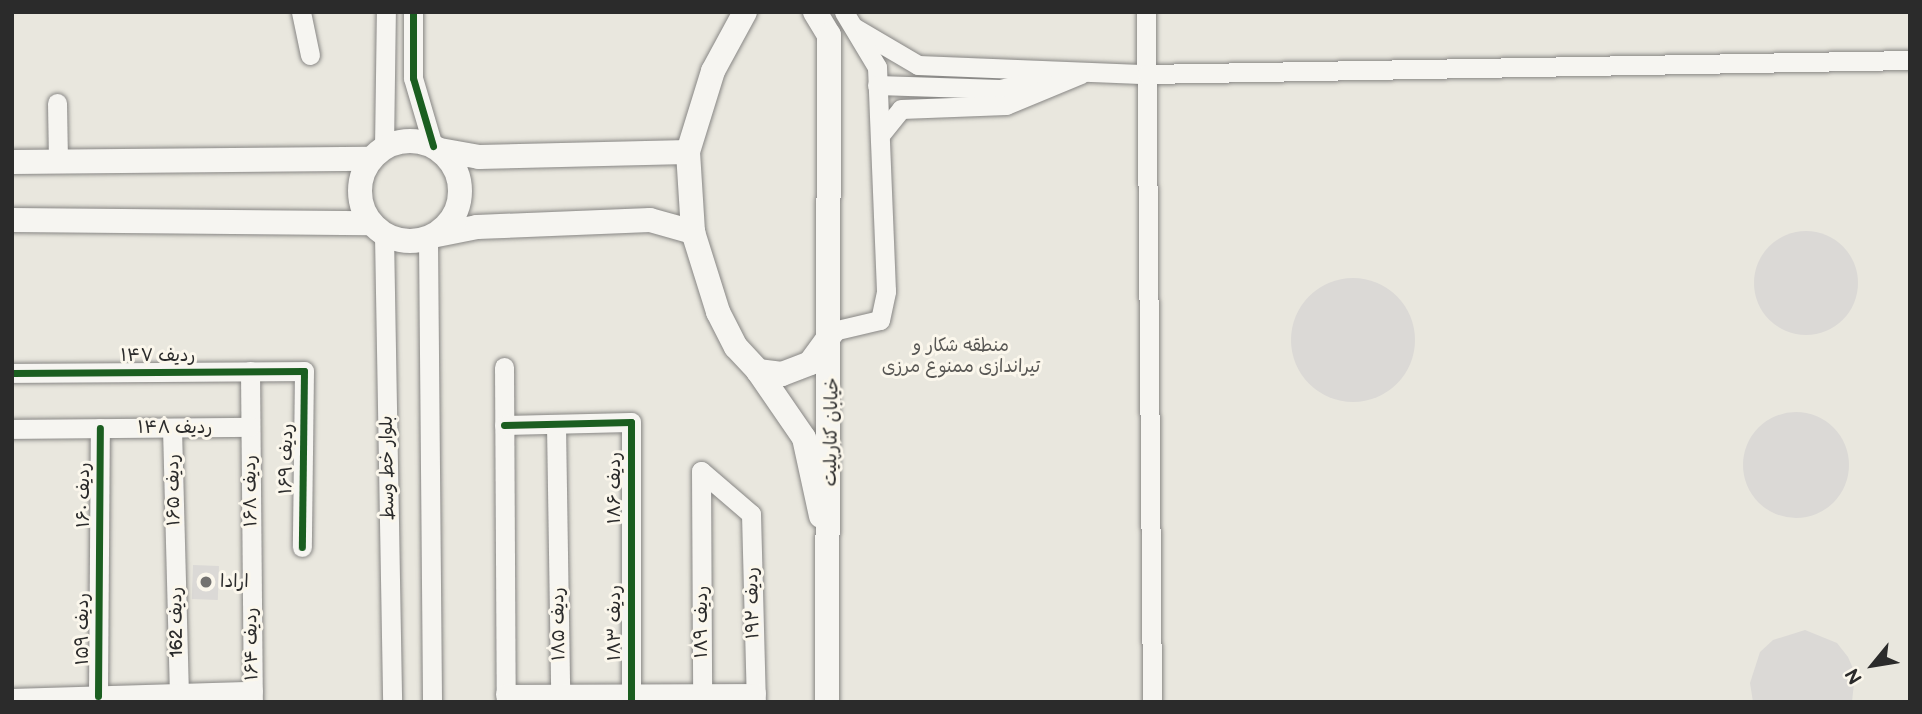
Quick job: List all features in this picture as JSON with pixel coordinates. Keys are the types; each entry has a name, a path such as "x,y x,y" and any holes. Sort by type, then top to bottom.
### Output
{"main road":[{"path":"12,162 377,154 399,141 479,157 688,152 713,71 746,12"},
{"path":"815,12 828,24"},
{"name":"خیابان کنارپلیت","path":"827,702 826,533 833,331 828,24"},
{"path":"433,237 456,214 461,187 437,148"},
{"name":"خیابان کنارپلیت","path":"688,152 693,232 718,312 736,347 758,371 804,438 826,533"},
{"path":"377,154 359,191 378,229"},
{"path":"12,220 378,229 433,237 477,227 650,220 693,232"},
{"path":"758,371 782,374 810,363 833,331"}],"street":[{"path":"301,12 310,55"},
{"path":"377,154 386,12"},
{"path":"412,12 413,78 437,148"},
{"path":"1146,12 1152,702"},
{"path":"850,20 881,48 918,65 1086,72 1147,74 1910,60"},
{"path":"833,331 868,327 880,320 885,305 877,67 850,20"},
{"path":"877,85 1000,89 1086,72"},
{"path":"880,135 901,109 1006,105 1086,72"},
{"path":"57,103 58,161"},
{"name":"بلوار خط وسط","path":"378,229 392,702"},
{"path":"432,702 433,237"},
{"path":"504,367 505,698 560,693 631,697 702,693 756,697"},
{"name":"ردیف ۱۴۷","path":"12,373 304,370"},
{"name":"ردیف ۱۶۹","path":"302,547 304,370"},
{"name":"ردیف ۱۶۸","path":"250,371 251,554"},
{"name":"ردیف ۱۸۶","path":"556,425 631,422 631,554"},
{"path":"504,425 556,425"},
{"name":"ردیف ۱۸۵","path":"556,425 560,693"},
{"name":"ردیف ۱۴۸","path":"12,429 250,427"},
{"name":"ردیف ۱۶۰","path":"99,562 100,428"},
{"name":"ردیف ۱۶۵","path":"172,428 175,552"},
{"name":"ردیف ۱۹۲","path":"701,471 751,514 756,697"},
{"name":"ردیف ۱۸۹","path":"701,471 702,693"},
{"name":"ردیف 162","path":"175,552 178,691"},
{"name":"ردیف ۱۶۴","path":"251,554 253,697"},
{"name":"ردیف ۱۸۳","path":"631,554 631,697"},
{"name":"ردیف ۱۵۹","path":"99,562 99,696"},
{"path":"12,698 178,691 253,697"}],"green space":[{"name":"منطقه شکار و تیراندازی ممنوع مرزی","path":"12,12 1910,12 1910,702 12,702"}],"building":[{"path":"1806,231 1826,235 1843,246 1854,263 1858,283 1854,303 1843,320 1826,331 1806,335 1786,331 1769,320 1758,303 1754,283 1758,263 1769,246 1786,235"},
{"path":"1353,278 1377,283 1397,296 1410,316 1415,340 1410,364 1397,384 1377,397 1353,402 1329,397 1309,384 1296,364 1291,340 1296,316 1309,296 1329,283"},
{"path":"1796,412 1816,416 1833,428 1845,445 1849,465 1845,485 1833,502 1816,514 1796,518 1776,514 1759,502 1747,485 1743,465 1747,445 1759,428 1776,416"},
{"name":"ارادا","path":"193,565 219,566 218,600 192,599"},
{"path":"1805,630 1837,643 1848,657 1855,673 1852,702 1753,702 1750,683 1760,652 1773,640"}],"cycle path":[{"path":"413,12 413,78 433,146"},
{"path":"12,373 304,371 302,547"},
{"path":"504,425 631,422 631,702"},
{"path":"98,696 100,428"}],"place":[{"name":"ارادا","path":"206,582"}]}
